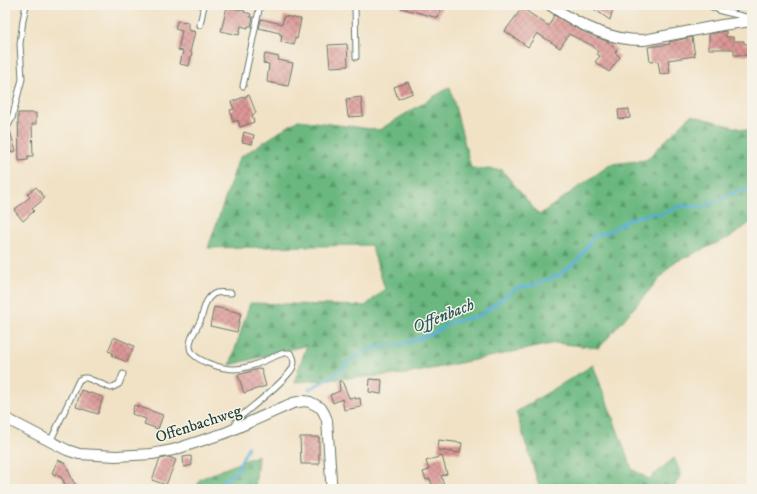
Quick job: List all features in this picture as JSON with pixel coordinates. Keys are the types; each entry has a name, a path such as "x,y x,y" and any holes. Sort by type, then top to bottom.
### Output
{"street":[{"path":"550,5 560,12 599,31 637,40 644,40 707,27 751,21"},
{"name":"Offenbachweg","path":"5,418 50,442 79,454 116,456 152,454 173,450 235,429 293,403 304,401 315,404 321,408 328,420 332,489"}],"lane":[{"path":"5,131 12,118 22,79 20,44 26,5"},
{"path":"200,25 204,5"},
{"path":"243,86 260,5"},
{"path":"355,5 356,57"},
{"path":"708,5 721,11 746,17 751,21"},
{"path":"231,293 215,293 205,304 200,321 195,328 191,341 190,348 193,354 208,364 233,369 250,366 284,353 290,353 293,356 294,362 286,377 240,416 236,422 235,429"},
{"path":"50,442 79,380 87,378 111,388 119,384 123,374"}],"green space":[{"path":"450,87 471,168 502,170 539,215 611,164 646,160 691,115 752,132 752,221 732,236 673,263 599,348 556,343 407,374 294,382 307,345 230,365 250,303 365,306 385,289 371,245 208,248 239,158 298,120 379,130"},
{"path":"593,365 632,469 649,479 674,458 681,474 673,489 540,489 516,412"},
{"path":"258,455 255,489 196,489 200,479"}],"building":[{"path":"402,5 442,5 438,18 401,8"},
{"path":"588,5 617,5 612,12 610,20"},
{"path":"227,7 251,14 250,17 253,17 251,26 248,26 248,28 241,26 239,35 221,31"},
{"path":"522,8 549,26 554,15 580,30 607,41 617,50 615,53 620,57 609,72 595,62 600,56 597,54 598,52 593,46 569,34 560,48 537,33 528,47 505,31"},
{"path":"284,16 301,19 297,39 295,38 294,45 281,42 282,35 280,35 280,33 259,28 261,19 282,24"},
{"path":"177,21 188,22 188,30 195,32 190,52 192,53 189,66 180,64 183,51 178,50 182,31 175,29"},
{"path":"726,31 726,37 733,37 733,41 744,41 744,44 752,44 752,55 734,55 734,49 709,49 709,34"},
{"path":"692,37 695,56 668,60 670,73 660,74 658,61 650,62 648,47 670,44 669,42"},
{"path":"347,44 348,66 330,67 328,45"},
{"path":"265,54 279,57 278,60 293,63 288,86 267,82 269,64 263,63"},
{"path":"408,82 413,93 398,99 394,87"},
{"path":"249,95 256,113 252,115 254,122 240,127 238,120 233,122 230,110 234,109 231,102"},
{"path":"361,97 363,116 348,117 346,99"},
{"path":"629,109 630,118 619,119 618,110"},
{"path":"18,113 36,113 36,124 32,124 33,156 28,156 28,160 19,161"},
{"path":"10,131 16,151 5,154 5,135"},
{"path":"244,132 254,135 252,144 242,142"},
{"path":"36,187 45,198 32,209 34,211 23,221 14,210 30,197 27,194"},
{"path":"214,307 241,313 237,332 210,326"},
{"path":"114,337 134,346 127,362 112,356 113,353 108,351"},
{"path":"261,368 266,386 244,393 238,375"},
{"path":"370,379 382,380 381,394 369,392"},
{"path":"339,381 342,381 349,398 360,398 361,407 344,410 342,399 333,403 330,395 340,391"},
{"path":"81,390 103,397 98,414 76,407"},
{"path":"134,405 163,415 158,429 144,424 146,419 132,414"},
{"path":"300,437 319,437 319,464 301,464"},
{"path":"439,440 462,443 460,453 438,450"},
{"path":"191,456 192,465 184,467 183,457"},
{"path":"442,456 447,474 441,476 444,485 433,488 430,479 426,480 423,472 429,470 426,461"},
{"path":"169,457 176,460 166,485 152,480 160,459"},
{"path":"58,460 65,463 74,483 82,489 67,489 62,478 52,473"}],"waterway":[{"name":"Offenbach","path":"309,389 340,372 347,363 368,349 406,343 434,333 451,322 479,316 517,288 534,285 559,275 578,260 595,235 607,233 628,220 650,213 662,214 680,206 704,207 735,192 745,191 752,187"},
{"name":"Offenbach","path":"211,489 236,472 248,447"}]}
